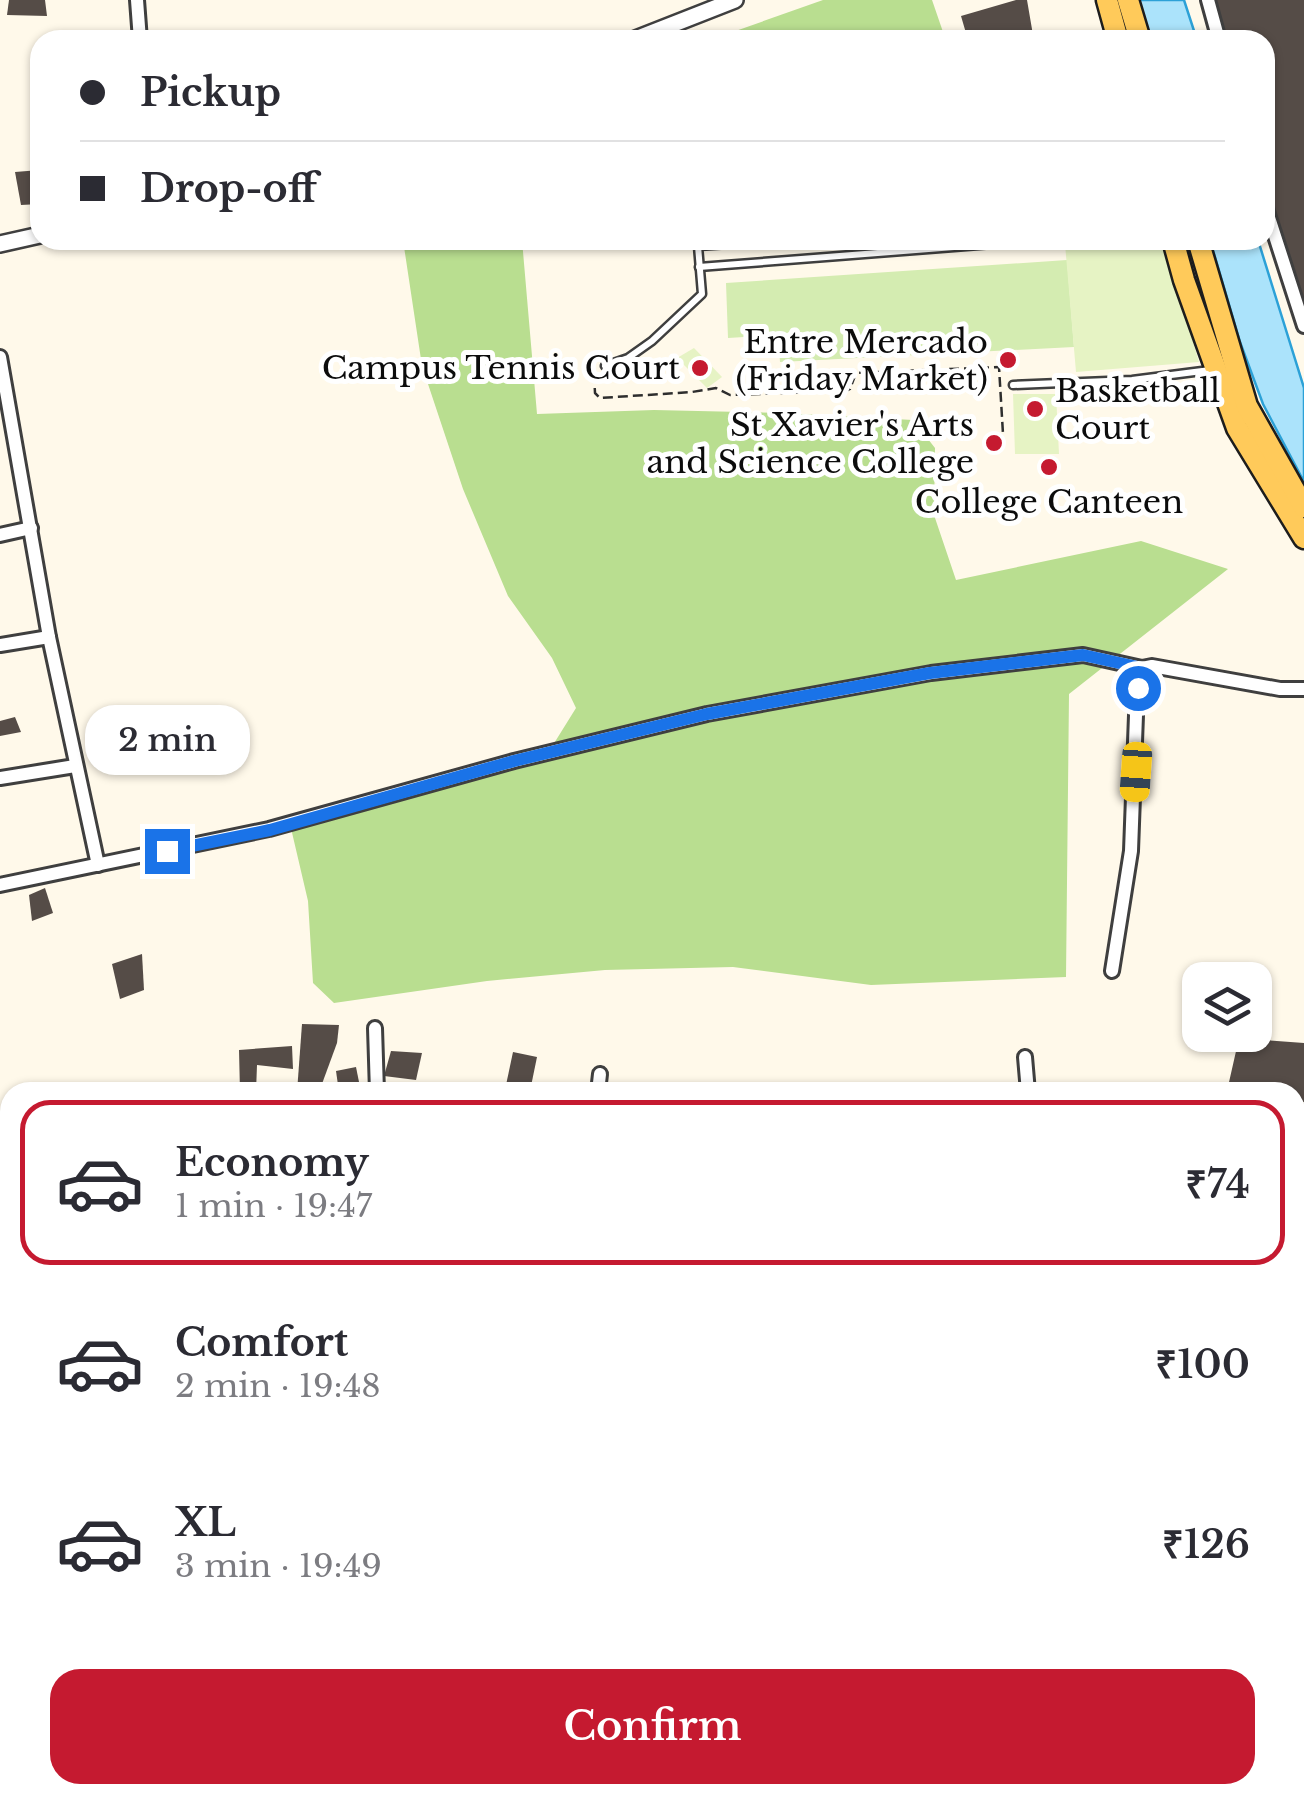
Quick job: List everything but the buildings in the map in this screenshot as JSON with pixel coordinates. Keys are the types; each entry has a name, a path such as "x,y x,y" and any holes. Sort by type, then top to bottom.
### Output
{"main road":[{"path":"1106,0 1115,30"},
{"path":"1128,0 1137,30"},
{"path":"1176,250 1237,428 1304,538"},
{"path":"1201,250 1247,406 1304,507"}],"street":[{"path":"137,0 139,30"},
{"path":"658,30 735,0"},
{"path":"1208,0 1216,30"},
{"path":"1275,236 1304,326"},
{"path":"0,244 30,237"},
{"path":"0,357 7,440 31,528 48,637 98,865"},
{"path":"0,534 31,528"},
{"path":"0,645 48,637"},
{"path":"0,885 270,830 514,761 726,710 930,673 1083,655 1142,668 1152,666 1304,689"},
{"path":"1112,971 1131,851 1142,668"},
{"path":"0,778 76,766"},
{"path":"375,1028 377,1082"},
{"path":"1025,1057 1027,1082"},
{"path":"599,1082 600,1074"},
{"path":"0,1471 0,1489"}],"lane":[{"path":"605,366 628,358 652,341 702,294 698,250"},
{"path":"700,267 917,250"},
{"path":"1013,385 1132,380 1216,369"}],"path":[{"path":"592,354 595,393 600,398 716,388 730,394 846,391 856,372 1000,367 1003,434"}],"green space":[{"path":"823,0 932,0 942,30 738,30"},
{"path":"405,250 523,250 537,414 654,410 913,420 935,448 934,515 956,580 1141,541 1228,569 1069,694 1066,977 871,985 733,967 605,970 487,981 334,1003 313,983 308,901 290,824 548,753 576,708 552,658 508,596 463,489 422,366"},
{"path":"1066,250 1166,250 1199,362 1076,372"},
{"path":"1067,260 1074,347 780,362 778,335 728,338 726,283"},
{"name":"Campus Tennis Court","path":"694,348 722,377 707,388 677,358"},
{"name":"Basketball Court","path":"1013,394 1056,394 1059,454 1015,454"}],"water":[{"path":"1138,0 1184,0 1194,30 1147,30"},
{"path":"1213,250 1261,250 1304,388 1304,482 1263,404"}],"place":[{"name":"Entre Mercado (Friday Market)","path":"1008,360"},
{"name":"Campus Tennis Court","path":"700,368"},
{"name":"Basketball Court","path":"1035,409"},
{"name":"St Xavier's Arts and Science College","path":"994,443"},
{"name":"College Canteen","path":"1049,467"}],"route":[{"path":"167,851 270,830 514,761 707,714 930,673 1083,655 1142,668 1138,688"}]}
